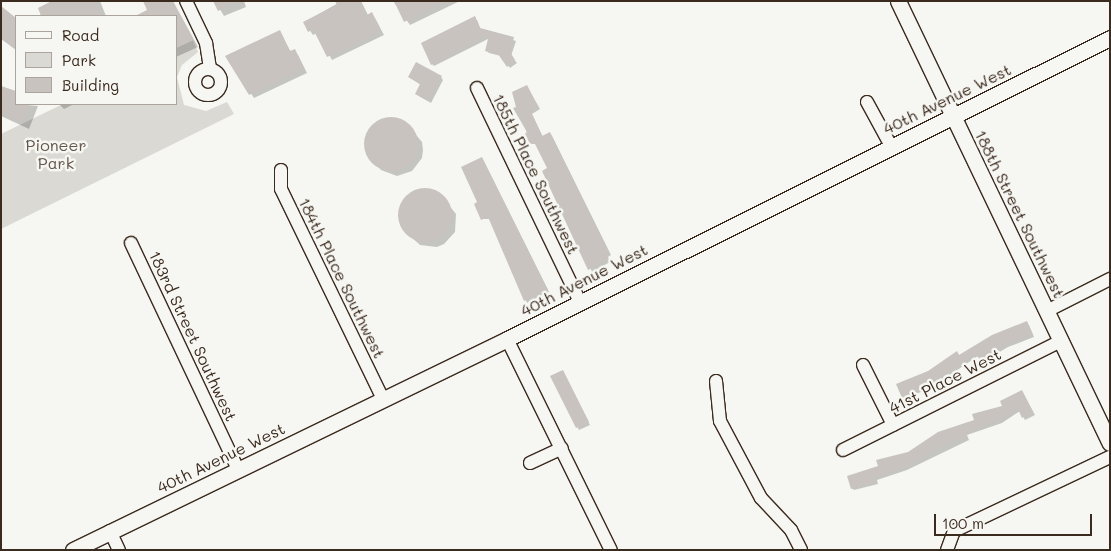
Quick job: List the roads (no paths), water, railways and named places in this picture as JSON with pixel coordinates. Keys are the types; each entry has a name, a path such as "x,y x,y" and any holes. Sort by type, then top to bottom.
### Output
{"street":[{"path":"186,1 206,43 210,69"},
{"name":"188th Street Southwest","path":"898,1 1110,443"},
{"name":"40th Avenue West","path":"73,550 507,339 579,300 1110,38"},
{"name":"185th Place Southwest","path":"477,88 579,300"},
{"path":"867,102 891,146"},
{"name":"184th Place Southwest","path":"281,170 281,189 383,399"},
{"name":"183rd Street Southwest","path":"131,243 238,469"},
{"path":"1047,311 1110,279"},
{"path":"507,339 562,448 610,550"},
{"name":"41st Place West","path":"843,450 1061,341"},
{"path":"863,365 893,425"},
{"path":"716,381 720,421 761,498 791,530 801,550"},
{"path":"530,463 562,448"},
{"path":"947,550 954,531 1110,457"},
{"path":"110,531 119,550"}],"park label":[{"name":"Pioneer Park","path":"56,154"}]}
